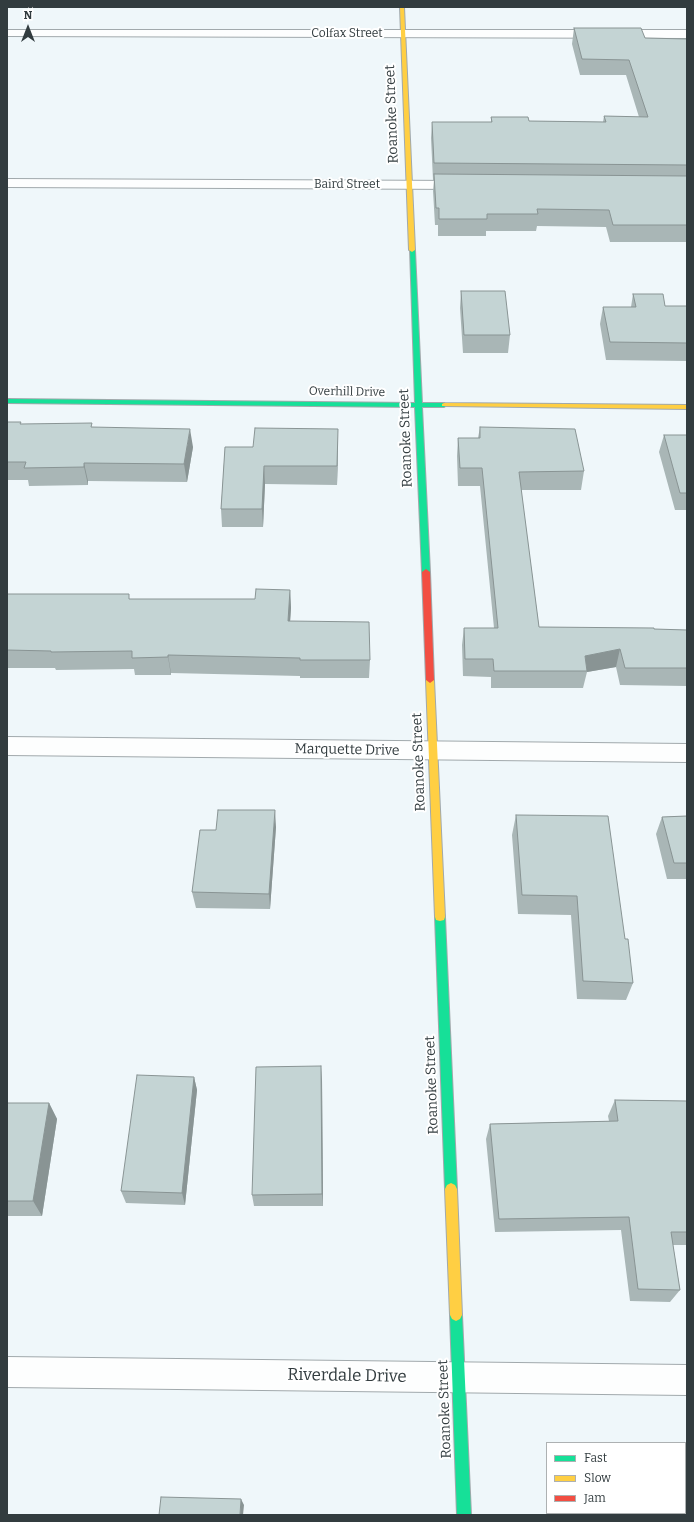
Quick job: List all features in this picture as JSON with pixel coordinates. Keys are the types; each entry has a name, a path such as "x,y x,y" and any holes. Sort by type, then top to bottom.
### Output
{"street":[{"name":"Roanoke Street","path":"402,7 464,1515"},
{"name":"Colfax Street","path":"7,33 687,34"},
{"name":"Baird Street","path":"7,182 479,185"},
{"name":"Overhill Drive","path":"7,401 687,406"},
{"name":"Marquette Drive","path":"7,746 687,753"},
{"name":"Riverdale Drive","path":"7,1372 687,1380"}],"building":[{"path":"574,28 641,28 645,38 687,39 687,165 434,163 432,122 492,122 491,117 528,117 529,121 606,122 604,116 648,117 629,60 582,59"},
{"path":"434,174 687,176 687,225 613,225 609,210 537,209 538,214 487,214 487,219 439,219 439,208 436,208"},
{"path":"461,291 505,291 510,335 464,335"},
{"path":"633,294 663,294 665,306 687,306 687,343 610,342 603,307 636,307"},
{"path":"7,422 21,422 20,424 92,423 91,427 190,429 184,464 84,463 84,467 24,468 26,462 7,462"},
{"path":"480,427 575,429 584,471 519,472 539,627 654,628 687,630 687,668 625,668 620,649 585,656 587,671 494,671 493,659 465,659 464,628 498,628 482,468 460,468 458,438 480,438"},
{"path":"255,428 338,429 337,466 264,466 262,509 221,509 225,447 253,447"},
{"path":"664,435 687,435 687,493 680,493"},
{"path":"256,589 290,590 288,621 369,622 370,660 300,660 300,658 168,655 168,657 132,658 132,651 51,652 7,650 7,594 129,594 129,599 255,599"},
{"path":"218,810 275,810 269,894 192,892 200,830 216,830"},
{"path":"516,815 608,816 625,939 628,939 633,983 583,981 577,896 522,895"},
{"path":"687,816 687,863 674,863 662,817"},
{"path":"321,1066 322,1194 252,1195 256,1067"},
{"path":"137,1075 194,1077 182,1193 121,1191"},
{"path":"615,1100 687,1101 687,1232 671,1232 680,1290 638,1289 629,1217 499,1219 490,1124 618,1121"},
{"path":"7,1103 49,1103 33,1201 7,1201"},
{"path":"687,1465 687,1515 655,1515 686,1514"},
{"path":"161,1497 241,1499 240,1515 159,1515"}],"traffic: fast":[{"path":"412,250 426,572"},
{"path":"7,401 444,405"},
{"path":"440,917 451,1189"},
{"path":"456,1315 464,1515"}],"traffic: slow":[{"path":"402,7 412,250"},
{"path":"444,405 687,407"},
{"path":"430,680 440,917"},
{"path":"451,1189 456,1315"}],"traffic: jam":[{"path":"426,572 430,680"}]}
